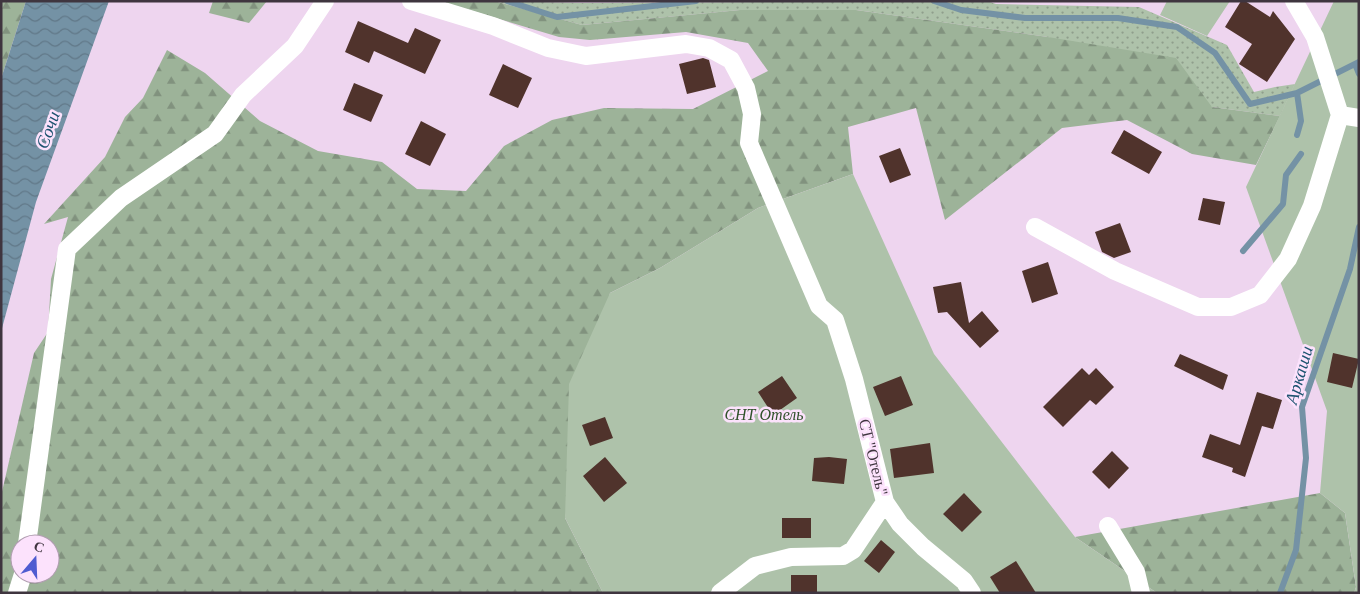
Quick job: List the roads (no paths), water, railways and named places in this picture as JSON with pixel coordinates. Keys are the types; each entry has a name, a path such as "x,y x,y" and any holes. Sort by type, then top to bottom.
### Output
{"street":[{"path":"28,534 67,249 121,198 215,134 243,94 295,46 326,1"},
{"name":"СТ \"Отель\"","path":"411,1 493,26 548,48 586,56 686,44 709,48 731,60 746,88 752,114 749,143 819,306 835,320 854,379 885,502 900,524 923,547 964,581 972,593"},
{"path":"1035,228 1115,270 1198,307 1231,308 1260,295 1288,259 1312,206 1340,116 1315,37 1294,1"},
{"path":"1340,116 1359,118"},
{"path":"720,593 756,566 791,557 843,556 854,550 885,502"},
{"path":"1108,526 1136,572 1141,593"}],"water":[{"name":"Сочи","path":"26,1 109,1 36,202 1,332 1,79"}],"waterway":[{"path":"507,1 557,17 696,1"},
{"path":"934,1 961,10 1025,18 1118,18 1177,27 1215,53 1250,104 1297,93 1359,62"},
{"path":"1355,64 1359,74"},
{"path":"1297,93 1301,121 1297,135"},
{"path":"1243,251 1283,204 1286,175 1301,154"},
{"name":"Аркаши","path":"1280,593 1296,550 1306,458 1302,407 1350,269 1359,227"}],"park label":[{"name":"СНТ Отель","path":"764,414"}]}
